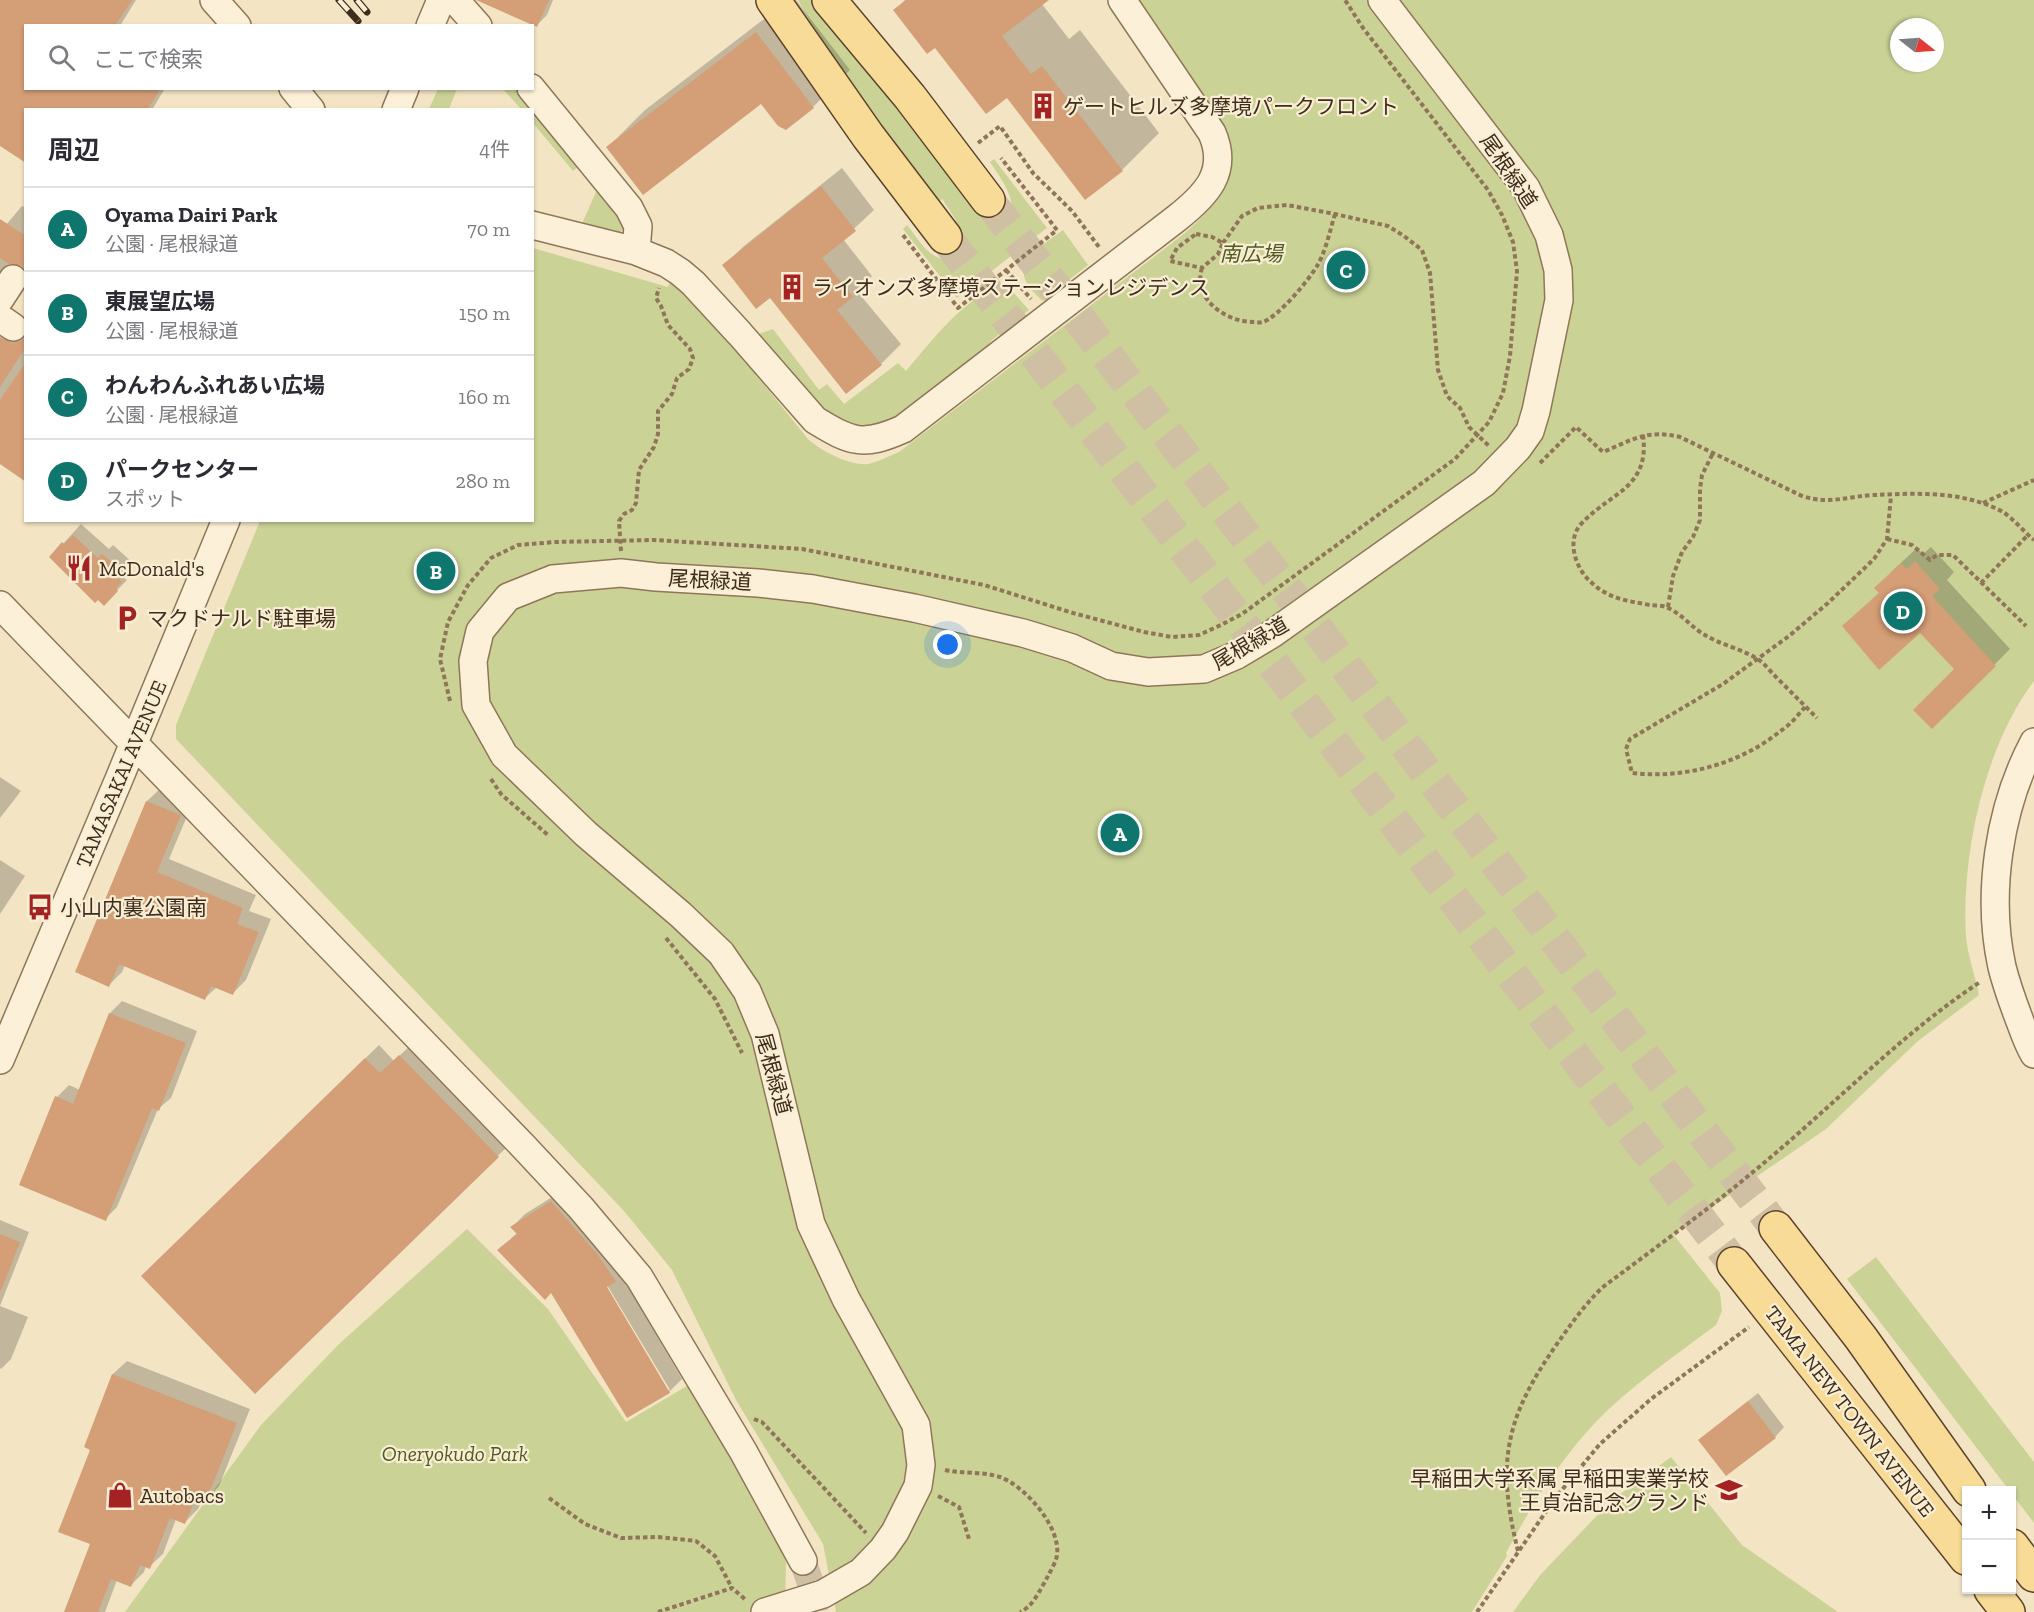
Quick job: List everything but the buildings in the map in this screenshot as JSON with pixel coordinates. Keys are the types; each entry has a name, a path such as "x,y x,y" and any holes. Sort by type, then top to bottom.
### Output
{"main road":[{"path":"773,0 868,136 945,237"},
{"path":"829,0 910,98 988,200"},
{"path":"1776,1228 1861,1338 1966,1486"},
{"name":"TAMA NEW TOWN AVENUE","path":"1734,1264 1962,1553"},
{"path":"2016,1551 2034,1575"},
{"path":"1994,1594 2008,1612"}],"street":[{"path":"214,0 235,24"},
{"path":"431,24 441,0"},
{"path":"454,0 476,24"},
{"path":"534,225 636,250 666,263 693,283 815,420 838,434 862,441 882,439 903,429 1114,266 1202,197 1213,182 1217,144 1212,132 1122,0"},
{"name":"尾根緑道","path":"920,1475 916,1425 846,1299 811,1224 765,1034 747,991 721,953 681,915 579,827 504,755 476,705 473,661 480,632 508,597 553,579 621,573 813,589 914,608 1023,633 1072,648 1111,666 1148,672 1204,669 1237,655 1272,634 1484,483 1503,465 1530,431 1559,300 1557,270 1549,235 1526,188 1382,0"},
{"path":"294,90 309,108"},
{"path":"397,108 404,90"},
{"path":"533,90 629,208 638,226 636,250"},
{"name":"TAMASAKAI AVENUE","path":"0,1060 225,522"},
{"path":"0,605 524,1147 581,1208 639,1276 743,1451 803,1561"},
{"path":"2034,742 2007,813 2001,845 1996,906 2002,967 2034,1054"},
{"path":"770,1610 823,1594 861,1572 883,1549 895,1532 920,1475"}],"path":[{"path":"656,298 668,325 690,349 693,358 689,369 677,378 672,394 658,411 658,434 654,447 639,470 636,503 632,510 624,514 619,521 622,542 666,541 802,549 984,585 1144,632 1173,637 1199,634 1242,614 1455,459 1489,422 1503,393 1510,356 1517,271 1513,242 1488,190 1344,0"},
{"path":"972,148 1000,126 1033,173 1072,211 1114,266"},
{"path":"903,235 958,308 1057,230 1001,158"},
{"path":"1335,214 1318,265 1282,308 1263,322 1240,322 1216,310 1203,292 1199,279 1202,268 1218,254 1242,216 1258,208 1287,205 1335,214 1388,226 1422,250 1430,273 1438,369 1447,396 1460,408 1469,428 1489,446 1503,465"},
{"path":"1202,268 1170,261 1177,248 1196,234 1212,237 1223,243"},
{"path":"1006,270 1036,304"},
{"path":"1535,468 1576,427 1603,452 1643,435 1662,433 1680,437 1816,501 1832,502 1875,495 1923,493 1983,504 2005,513 2034,540"},
{"path":"1643,435 1645,451 1642,465 1633,480 1620,494 1581,523 1576,532 1573,543 1579,568 1586,579 1607,595 1620,600 1668,607 1703,634 1758,659 1817,718"},
{"path":"1668,607 1673,576 1682,552 1693,537 1700,520 1702,475 1713,453"},
{"path":"1983,504 2034,480"},
{"path":"1805,707 1783,730 1746,754 1706,769 1650,775 1632,773 1626,749 1630,739 1723,684 1758,659 1828,603 1874,560 1887,538 1891,496"},
{"path":"1982,583 2028,535"},
{"path":"1887,538 1912,545 1930,560 1937,555 1953,555 2026,626"},
{"path":"1518,1551 1508,1497 1508,1444 1522,1400 1592,1298 1603,1287 1758,1168 1956,998 1985,979"},
{"path":"1477,1612 1583,1462 1615,1429 1659,1393 1756,1322"},
{"path":"752,1419 762,1422 883,1549"},
{"path":"920,1475 978,1472 1002,1478 1034,1501 1056,1538 1057,1556 1039,1593 1025,1610 1020,1612"},
{"path":"920,1475 959,1507 969,1539"},
{"path":"549,1498 585,1524 621,1538 658,1537 696,1541 715,1556 732,1588 750,1603 770,1610"},
{"path":"658,1612 732,1588"}],"green space":[{"path":"798,0 813,0 959,184 956,188 976,210 1001,224 1012,218 1009,195 990,162 994,159 1047,228 957,298 903,229 907,225 922,245 940,259 954,261 963,256 965,250 963,235 958,225 942,199 937,203 830,55"},
{"name":"南広場","path":"1138,0 2034,0 2034,681 2002,737 1979,803 1972,838 1965,905 1966,937 1979,995 1918,1041 1826,1129 1673,1234 1720,1293 1722,1311 1716,1325 1622,1397 1581,1438 1535,1502 1506,1553 1507,1556 1472,1612 836,1612 823,1544 736,1400 672,1270 624,1211 176,739 176,725 260,522 534,522 534,248 668,287 670,280 696,300 808,439 836,457 853,463 868,464 899,452 1185,233 1218,198 1227,177 1229,153"},
{"path":"438,90 457,90 449,108 429,108"},
{"path":"504,90 519,90 582,163 573,171 534,124 534,108 520,108"},
{"path":"599,185 625,227 619,234 581,226"},
{"path":"1063,230 1088,265 1042,301 1026,282 1025,265 1042,245"},
{"path":"996,286 1013,292 1029,310 992,340 981,355 897,421 864,432 822,414 756,335 773,329 819,390 827,384 844,404 898,363 906,371 958,313"},
{"name":"Oneryokudo Park","path":"467,1229 548,1309 626,1422 692,1383 767,1516 786,1562 785,1612 125,1612 261,1425 339,1344"},
{"path":"1876,1257 2034,1462 2034,1523 2016,1499 2016,1486 2006,1486 1847,1279"},
{"path":"1671,1457 1742,1545 1838,1612 1513,1612 1541,1574 1612,1500"}],"tunnel":[{"path":"988,200 1776,1228"},
{"path":"945,237 1734,1264"},
{"path":"803,1561 810,1582 815,1612"}],"railway":[{"path":"339,0 358,21"},
{"path":"357,0 367,12"}],"place":[{"name":"ゲートヒルズ多摩境パークフロント","path":"1043,106"},
{"name":"わんわんふれあい広場","path":"1346,270"},
{"name":"ライオンズ多摩境ステーションレジデンス","path":"792,287"},
{"name":"McDonald's","path":"79,568"},
{"name":"東展望広場","path":"436,571"},
{"name":"パークセンター","path":"1903,611"},
{"name":"マクドナルド駐車場","path":"127,618"},
{"name":"Oyama Dairi Park","path":"1120,833"},
{"name":"小山内裏公園南","path":"40,907"},
{"name":"早稲田大学系属 早稲田実業学校 王貞治記念グランド","path":"1729,1490"},
{"name":"Autobacs","path":"120,1495"}]}
